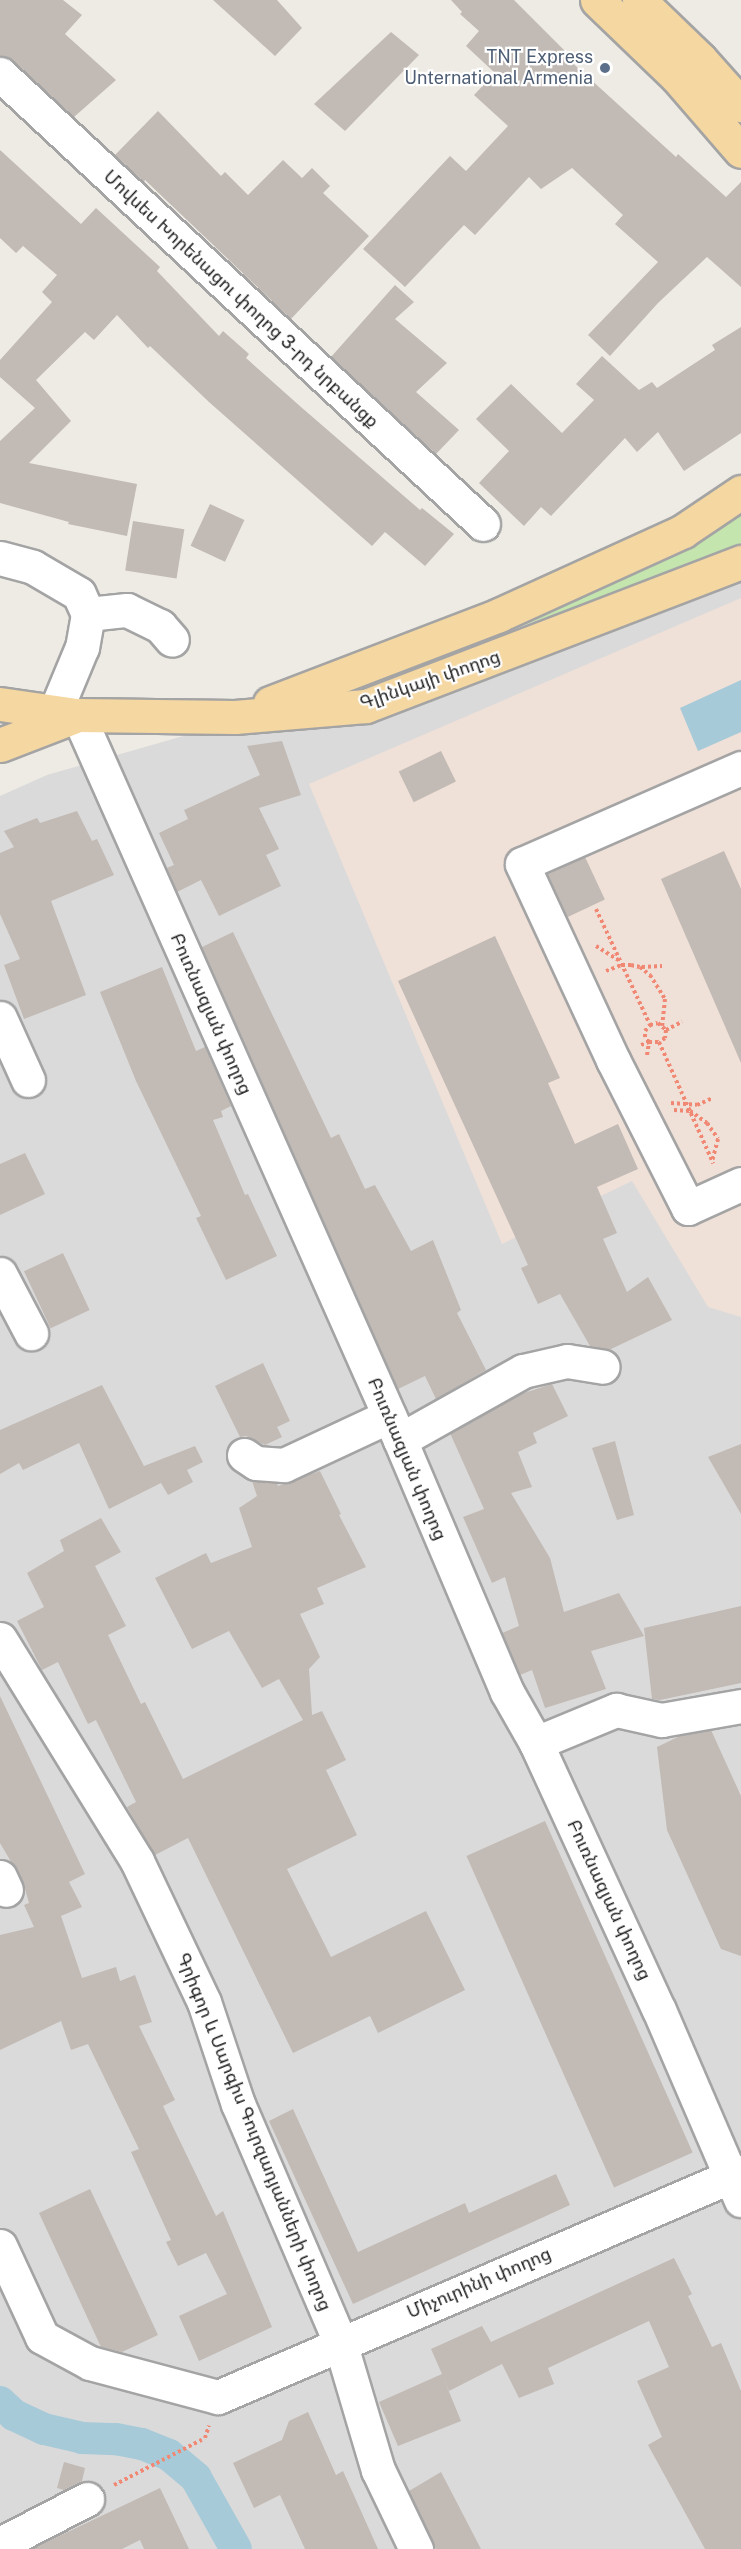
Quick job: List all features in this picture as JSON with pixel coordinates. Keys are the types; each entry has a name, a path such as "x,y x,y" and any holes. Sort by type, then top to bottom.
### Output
{"main road":[{"path":"597,0 676,76 741,151"},
{"path":"639,0 700,59 741,105"},
{"path":"235,717 499,615 683,531 741,492"},
{"name":"Գլինկայի փողոց","path":"0,745 67,713 235,717 366,706 741,562"},
{"path":"0,704 67,713"}],"street":[{"name":"Մովսես Խորենացու փողոց 3-րդ նրբանցք","path":"0,74 483,524"},
{"path":"0,558 33,567 79,594 88,614 67,713"},
{"path":"88,614 127,610 160,626 172,640"},
{"name":"Բուռնազյան փողոց","path":"67,713 395,1428 507,1692 536,1743 738,2183"},
{"path":"741,768 522,864 614,1060 688,1208 741,1184"},
{"path":"0,1018 28,1080"},
{"path":"0,1274 32,1333"},
{"path":"244,1455 256,1463 284,1465 395,1428 523,1371 567,1361 603,1367"},
{"name":"Գրիգոր և Սարգիս Գուրզադյանների փողոց","path":"0,1639 137,1861 204,2002 238,2104 340,2342 378,2470 416,2549"},
{"path":"536,1743 616,1710 662,1720 741,1706"},
{"name":"Միչուրինի փողոց","path":"0,2246 42,2337 90,2363 218,2397 340,2342 738,2183"},
{"path":"0,2544 87,2499"}],"path":[{"path":"596,909 650,1025"},
{"path":"597,976 622,965 640,968 662,966"},
{"path":"640,968 650,975 665,999 662,1026"},
{"path":"649,1042 659,1042 664,1038 666,1030 682,1022"},
{"path":"646,1066 649,1042 645,1037 645,1031 650,1025 658,1023 666,1030"},
{"path":"659,1042 687,1106 690,1111 699,1131 712,1162 718,1139 707,1123 690,1111 670,1110"},
{"path":"662,1096 670,1103 687,1106 713,1098"},
{"path":"87,2499 185,2448"}],"shaded area":[{"path":"741,577 741,2549 0,2549 0,796 47,775"},
{"path":"741,598 741,1317 708,1307 632,1181 502,1244 309,784"}],"green space":[{"path":"741,511 741,545 686,568 436,656 683,551"}],"water":[{"path":"741,680 741,732 698,751 680,708"}],"building":[{"path":"0,0 63,0 82,15 65,34 116,80 74,117 13,60 0,56"},
{"path":"213,0 277,0 302,28 275,56"},
{"path":"451,0 514,0 570,56 567,58 676,157 678,154 726,197 741,182 741,287 707,257 658,303 610,356 588,335 658,262 615,224 623,215 572,168 541,189 529,177 475,235 464,225 405,287 363,249 450,156 466,171 508,126 474,95 495,73 466,46 479,31 460,14 462,12"},
{"path":"391,32 419,55 345,131 314,104"},
{"path":"158,111 221,176 225,172 248,195 283,160 302,178 312,168 330,186 323,193 369,236 291,319 145,180 144,182 115,155"},
{"path":"0,150 81,224 96,208 160,267 157,271 219,336 223,331 249,354 246,358 301,407 420,510 422,508 454,534 425,566 385,532 372,546 209,402 150,346 148,348 117,315 94,340 85,332 36,380 71,421 29,463 137,484 127,536 68,524 69,522 0,503 0,441 35,408 0,377 0,360 52,302 42,292 57,275 23,246 16,253 0,238"},
{"path":"395,285 414,302 395,319 447,363 416,392 459,430 436,454 331,357"},
{"path":"741,327 741,433 684,471 658,432 637,452 625,438 551,516 541,507 524,526 479,483 509,451 476,419 511,384 562,433 594,400 576,384 602,356 639,390 652,382 657,388 715,350 712,345"},
{"path":"210,504 244,520 225,562 191,546"},
{"path":"133,521 184,529 177,579 125,570"},
{"path":"282,741 301,795 259,808 279,849 266,855 281,886 219,916 201,880 177,892 167,868 174,865 159,833 188,819 184,810 260,775 247,746"},
{"path":"441,751 456,782 414,802 399,772"},
{"path":"77,811 92,841 97,839 114,875 51,901 86,995 24,1019 4,965 20,959 0,914 0,853 14,847 4,831 37,818 40,823"},
{"path":"724,851 741,889 741,1063 661,879"},
{"path":"585,857 605,900 568,917 548,874"},
{"path":"233,932 331,1138 339,1134 365,1189 375,1185 411,1251 433,1240 461,1310 457,1313 486,1370 436,1399 425,1376 398,1389 202,947"},
{"path":"495,936 560,1078 548,1083 575,1144 618,1124 638,1169 597,1187 617,1233 603,1239 627,1292 648,1277 672,1320 609,1350 590,1346 560,1294 538,1304 521,1268 528,1265 398,981"},
{"path":"162,967 196,1051 205,1047 231,1106 221,1111 223,1117 213,1120 245,1195 248,1194 277,1256 226,1280 196,1218 201,1216 136,1081 100,992"},
{"path":"25,1153 45,1194 0,1215 0,1164"},
{"path":"63,1253 90,1310 51,1328 24,1271"},
{"path":"263,1363 290,1421 277,1427 282,1437 265,1445 246,1436 240,1437 215,1386"},
{"path":"552,1384 568,1416 533,1433 537,1443 518,1452 532,1487 511,1493 550,1558 564,1612 619,1593 644,1636 591,1651 606,1689 545,1708 532,1670 520,1675 502,1633 519,1626 505,1577 492,1583 463,1517 484,1509 450,1433 518,1395"},
{"path":"102,1385 144,1466 195,1446 203,1462 187,1470 193,1482 168,1495 161,1483 109,1509 79,1443 23,1470 19,1463 0,1474 0,1430"},
{"path":"615,1441 634,1515 617,1520 592,1448"},
{"path":"741,1444 741,1514 708,1457"},
{"path":"320,1471 341,1514 339,1515 366,1567 317,1588 324,1604 300,1614 320,1657 309,1669 312,1715 322,1711 346,1760 326,1770 357,1835 287,1869 331,1957 426,1911 465,1990 378,2033 370,2016 293,2053 188,1838 155,1855 127,1807 136,1802 96,1720 88,1724 58,1662 42,1670 17,1621 44,1607 27,1573 64,1551 60,1540 101,1518 121,1552 95,1566 126,1626 108,1635 141,1704 145,1702 183,1779 303,1720 279,1679 262,1688 229,1631 192,1649 155,1578 206,1553 211,1563 252,1547 239,1508 257,1496 252,1481 277,1483 278,1486"},
{"path":"741,1606 741,1683 660,1700 652,1699 644,1628"},
{"path":"0,1696 85,1874 69,1882 82,1907 61,1916 82,1978 116,1967 120,1981 135,1975 152,2022 139,2026 175,2100 163,2106 216,2216 223,2211 272,2327 199,2361 179,2316 227,2294 206,2253 178,2266 166,2242 171,2240 131,2152 139,2149 88,2044 71,2050 61,2021 0,2050 0,1935 34,1927 24,1905 29,1903 23,1882 0,1843"},
{"path":"711,1730 741,1796 741,1956 721,1949 667,1830 657,1747 682,1735"},
{"path":"545,1821 693,2153 614,2188 466,1856"},
{"path":"293,2109 358,2252 465,2203 469,2213 556,2174 570,2205 353,2304 269,2121"},
{"path":"90,2189 158,2335 122,2352 101,2347 39,2213"},
{"path":"674,2258 692,2294 688,2296 712,2347 721,2343 741,2391 741,2549 705,2549 648,2445 662,2437 637,2381 669,2367 649,2321 548,2368 554,2384 519,2398 502,2364 449,2391 443,2377 461,2421 398,2446 379,2402 442,2374 431,2349 482,2326 491,2342"},
{"path":"308,2412 336,2475 343,2471 378,2549 305,2549 280,2495 254,2508 233,2463 282,2440 289,2421"},
{"path":"64,2462 85,2468 82,2481 64,2490 57,2488"},
{"path":"441,2472 481,2549 436,2549 409,2491"},
{"path":"160,2488 189,2549 144,2549 140,2540 122,2549 32,2549"}],"waterway":[{"path":"0,2402 14,2415 44,2429 82,2438 116,2439 142,2444 169,2455 196,2478 236,2549"}],"place":[{"name":"TNT Express Unternational Armenia","path":"605,68"}]}
